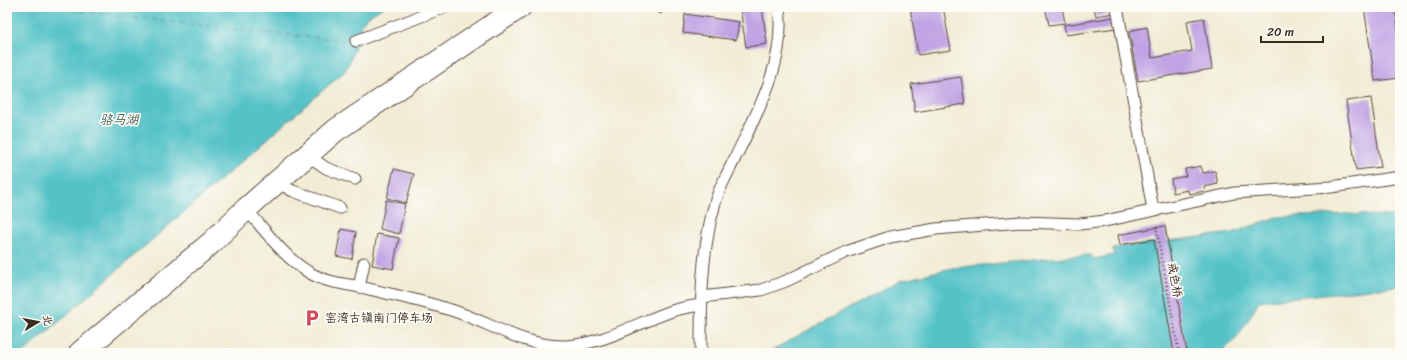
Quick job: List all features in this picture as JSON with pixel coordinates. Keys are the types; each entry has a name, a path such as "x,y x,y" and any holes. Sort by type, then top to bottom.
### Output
{"street":[{"path":"80,353 211,243 246,208 336,130 518,8"}],"lane":[{"path":"356,41 445,7"},
{"path":"701,353 702,301 709,230 715,202 768,89 774,72 779,45 779,7"},
{"path":"1117,7 1153,210"},
{"path":"307,155 326,168 355,179"},
{"path":"246,208 281,248 311,274 328,281 359,287 451,310 523,339 545,345 567,346 590,342 616,334 675,310 702,301 761,290 786,281 846,252 890,237 936,229 976,225 1021,222 1080,224 1105,221 1234,193 1331,187 1400,177"},
{"path":"276,182 293,191 340,208"},
{"path":"359,287 364,262"}],"path":[{"name":"戒色桥","path":"1153,210 1178,353"}],"water":[{"name":"骆马湖","path":"7,7 384,7 367,17 360,26 361,34 345,71 23,353 7,353"},
{"path":"1347,214 1385,216 1400,215 1400,286 1259,301 1236,338 1217,353 771,353 772,350 900,280 952,268 1073,256 1091,255 1093,259 1114,255 1113,248 1232,233 1277,217"}],"building":[{"path":"656,7 670,7 660,14"},
{"path":"740,7 762,7 767,44 746,47"},
{"path":"910,7 943,7 951,50 918,55"},
{"path":"1045,7 1062,7 1065,23 1049,25"},
{"path":"1094,7 1113,7 1114,13 1096,16"},
{"path":"1364,7 1395,7 1400,44 1400,78 1375,81"},
{"path":"685,14 739,22 736,40 683,33"},
{"path":"1114,17 1116,28 1066,35 1064,25"},
{"path":"1204,18 1212,69 1138,81 1129,31 1147,27 1152,58 1192,51 1187,21"},
{"path":"961,77 965,104 915,112 911,84"},
{"path":"1371,98 1381,167 1356,170 1346,101"},
{"path":"1201,166 1203,173 1215,171 1218,184 1204,187 1205,191 1189,194 1188,190 1173,193 1171,179 1186,176 1185,169"},
{"path":"394,169 414,174 406,203 387,198"},
{"path":"386,200 405,204 399,234 380,229"},
{"path":"1165,226 1187,353 1174,353 1154,239 1120,245 1118,235"},
{"path":"341,229 356,232 352,259 336,256"},
{"path":"377,234 399,238 393,269 372,265"}],"ferry route":[{"path":"45,7 249,31 351,41"}],"place":[{"name":"窑湾古镇南门停车场","path":"312,318"}]}
